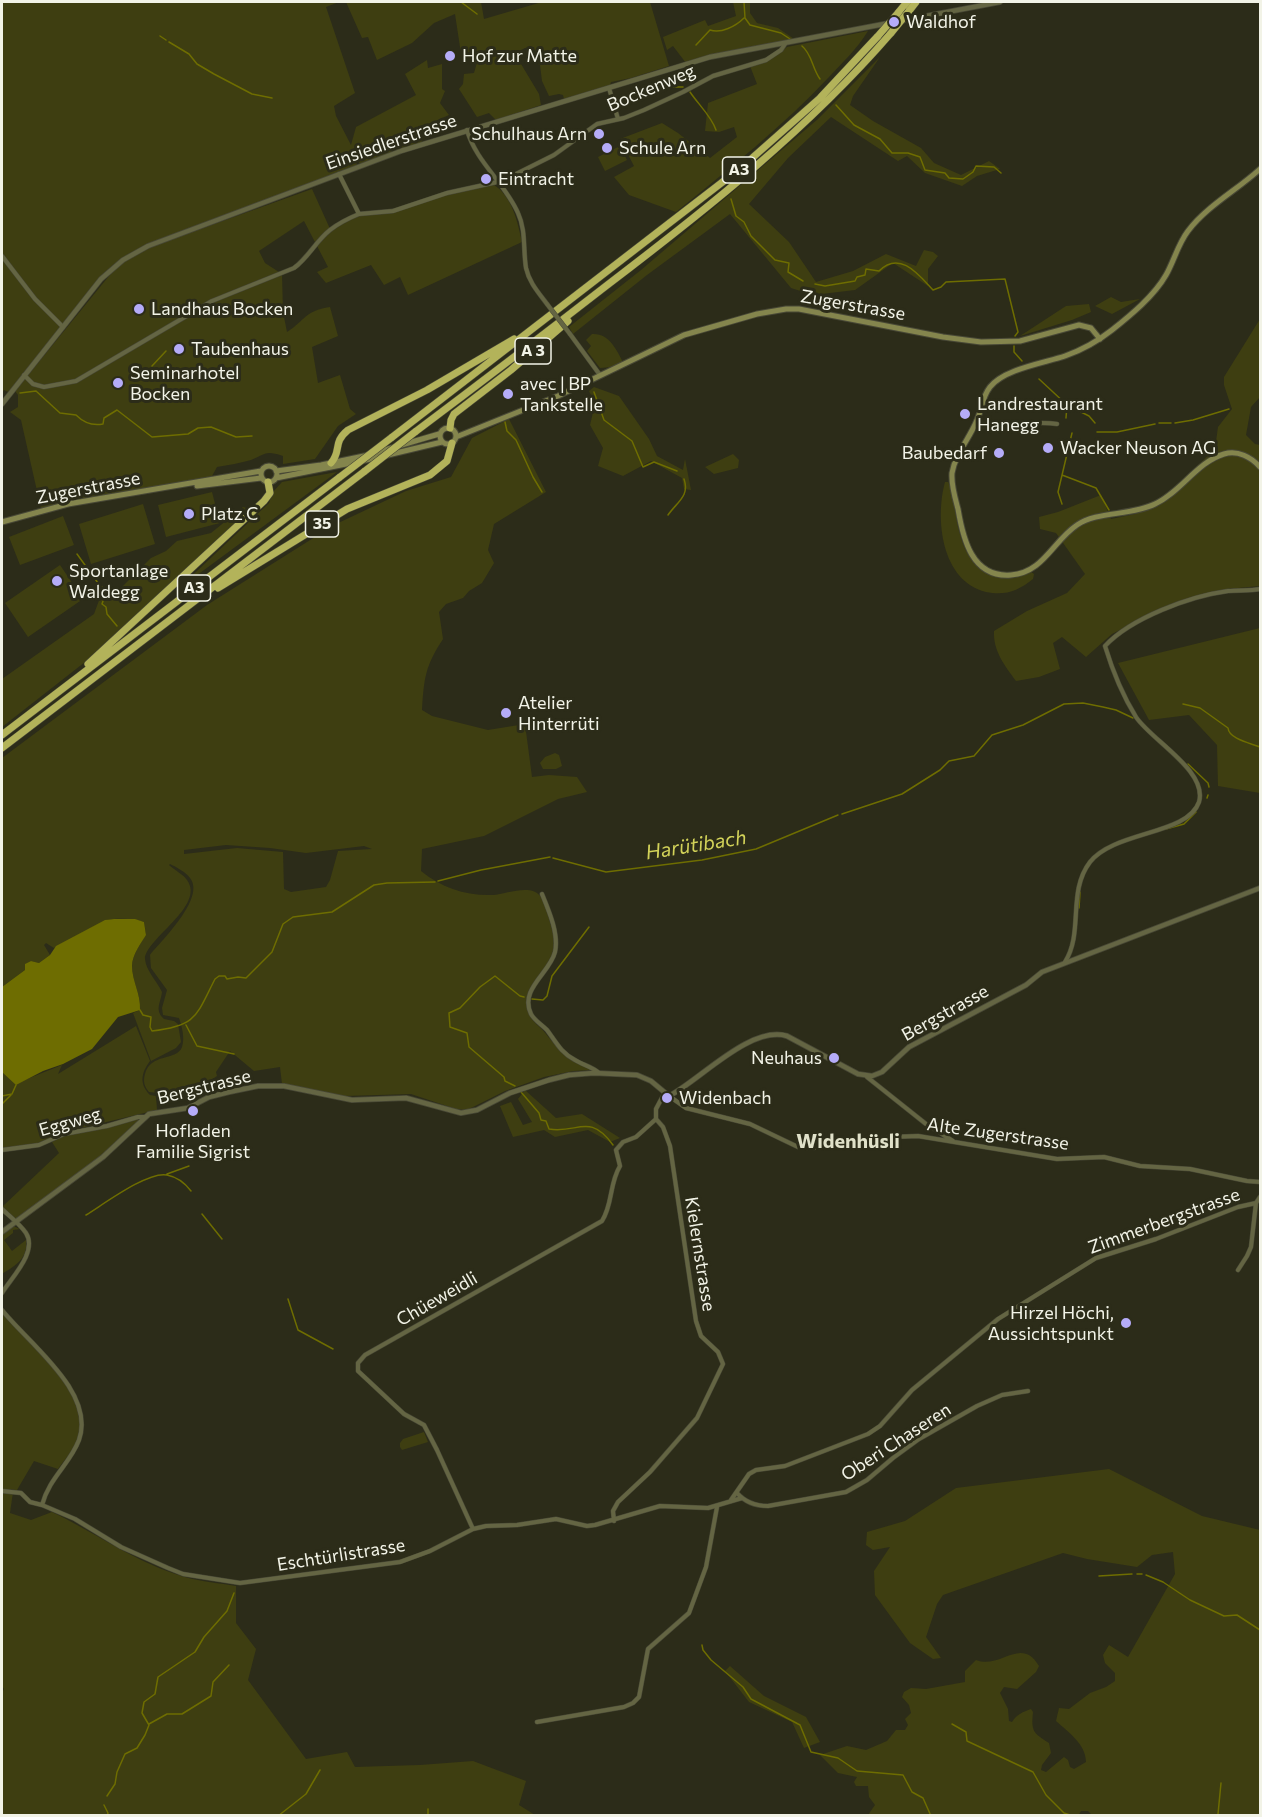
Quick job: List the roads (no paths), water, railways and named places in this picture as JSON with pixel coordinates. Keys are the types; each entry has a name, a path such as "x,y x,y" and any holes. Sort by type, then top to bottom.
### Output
{"highway":[{"name":"A3","path":"2,735 696,204 766,147 828,90 907,2"},
{"name":"A3","path":"2,748 719,198 778,148 840,89 916,2"},
{"name":"A 3","path":"453,435 451,420 454,414 516,366 621,275"},
{"path":"331,463 336,455 339,438 350,428 447,379 547,319"},
{"name":"35","path":"185,608 347,509 430,475 447,461 453,435"},
{"path":"49,699 264,501 270,493 263,477"}],"main road":[{"path":"1260,170 1195,223 1184,237 1160,284 1124,321 1100,339 1066,356 998,379 987,392 975,425 957,458 952,481 968,551 980,566 1000,575 1018,574 1031,570 1073,527 1082,522 1141,510 1159,502 1173,494 1191,476 1221,454 1238,453 1253,460 1260,467"},
{"name":"Zugerstrasse","path":"2,522 68,504 180,486 263,477 276,478 442,442 447,444 453,435 549,399 684,335 734,319 786,309 799,309 943,337 981,342 1020,341 1079,325 1091,328 1100,339"},
{"name":"Zugerstrasse","path":"263,477 268,466 276,471 331,463 410,444 439,434 445,428 453,435"},
{"path":"439,434 442,442"},
{"path":"276,471 276,478"}],"street":[{"name":"Einsiedlerstrasse","path":"2,404 108,272 139,250 401,151 710,57 1000,2"},
{"name":"Bockenweg","path":"24,375 33,384 44,387 83,378 212,301 294,268 329,231 344,220 359,214 393,211 447,193 497,183 554,155 592,127 618,119 683,92 713,76 766,60 781,50 785,44"},
{"path":"609,88 618,119"},
{"path":"467,130 473,147 519,216 529,275 535,288 601,376"},
{"path":"339,174 359,214"},
{"path":"2,256 35,300 63,327"},
{"path":"975,425 1057,424"},
{"path":"1065,962 1073,948 1078,885 1093,858 1112,845 1178,823 1193,812 1200,799 1197,782 1191,772 1146,730 1136,716 1111,664 1105,646 1118,633 1169,608 1227,591 1260,589"},
{"name":"Bergstrasse","path":"867,1077 882,1072 909,1047 1026,985 1042,972 1260,888"},
{"path":"542,894 551,919 556,946 551,960 529,994 531,1015 566,1054 600,1074"},
{"path":"1073,948 1080,957"},
{"path":"656,1119 656,1109 667,1095 727,1055 763,1037 776,1034 787,1036 867,1077 926,1124 953,1141"},
{"name":"Bergstrasse","path":"2,1232 103,1157 145,1117 155,1112 188,1108 209,1097 229,1092 274,1085 352,1100 406,1098 448,1111 465,1113 477,1110 510,1093 549,1080 569,1075 600,1074 637,1075 651,1082 667,1095"},
{"name":"Alte Zugerstrasse","path":"667,1095 678,1104 695,1112 750,1124 798,1147 812,1148 891,1137 918,1136 1057,1159 1104,1157 1140,1166 1190,1169 1260,1182"},
{"name":"Eggweg","path":"2,1150 39,1145 64,1134 145,1117"},
{"name":"Kielernstrasse","path":"614,1521 613,1511 618,1502 650,1472 697,1418 723,1364 718,1352 701,1336 696,1321 670,1146 663,1127 656,1119"},
{"name":"Chüeweidli","path":"473,1529 424,1425 404,1414 372,1385 358,1371 358,1363 365,1355 602,1221 607,1212 614,1176 620,1166 616,1150 623,1142 636,1137 656,1119"},
{"path":"1238,1270 1251,1247 1256,1203 1260,1197"},
{"name":"Zimmerbergstrasse","path":"731,1501 749,1474 756,1470 785,1466 868,1434 879,1426 912,1390 998,1318 1096,1258 1156,1239 1238,1207 1256,1203"},
{"path":"2,1209 26,1232 28,1241 27,1251 2,1293"},
{"path":"2,1310 71,1389 80,1408 80,1438 75,1449 50,1484 42,1505"},
{"name":"Oberi Chaseren","path":"742,1498 756,1505 768,1506 846,1492 867,1480 919,1439 977,1406 1002,1395 1028,1391"},
{"name":"Eschtürlistrasse","path":"2,1491 21,1493 30,1502 75,1519 121,1547 168,1569 183,1574 240,1583 400,1562 430,1551 473,1529 496,1524 517,1525 556,1519 587,1526 614,1521 660,1506 698,1509 717,1507 742,1498"},
{"path":"736,1493 742,1498"},
{"path":"537,1722 624,1707 639,1697 648,1649 689,1613 706,1567 717,1507"}],"waterway":[{"path":"461,2 477,14"},
{"path":"744,2 745,18 750,25 781,33 790,39"},
{"path":"696,45 710,30 719,31 728,28 744,18"},
{"path":"160,36 166,40"},
{"path":"169,42 189,54 197,64 214,74 252,94 272,98"},
{"path":"802,46 808,53 820,79"},
{"path":"670,75 674,87 683,87"},
{"path":"690,92 708,115 716,130"},
{"path":"836,105 854,125 880,139 892,153 908,153 920,157 925,170 945,173 949,178 963,179 973,172 976,166 994,167 1001,173"},
{"path":"731,199 736,216 744,222 751,236 775,260 789,263 788,272 803,281"},
{"path":"815,284 825,286 855,281 857,277 865,275 866,269 879,271 894,263 909,267 933,290 946,282 1005,279 1018,332 1015,336"},
{"path":"1014,346 1014,352 1022,361"},
{"path":"152,366 166,351"},
{"path":"1039,379 1067,405 1089,416 1095,423"},
{"path":"20,393 36,391 60,413 76,415 85,422 96,425 103,424 104,418 117,410 152,437 188,434 198,428 211,427 236,437 252,436"},
{"path":"594,392 604,420 632,441 643,467 654,462 677,471"},
{"path":"1066,418 1067,405"},
{"path":"1175,423 1229,409"},
{"path":"505,422 507,431 516,440 542,492"},
{"path":"1159,423 1171,423"},
{"path":"1097,432 1117,432 1155,424"},
{"path":"1062,504 1058,492 1072,433"},
{"path":"1062,475 1096,488 1109,510"},
{"path":"668,515 684,494 684,479"},
{"path":"77,554 98,583"},
{"path":"102,587 105,589 104,593"},
{"path":"103,601 102,604 106,607 107,614 117,626"},
{"path":"842,814 902,794 940,770 949,761 974,756 992,735 1023,725 1064,704 1083,703 1103,707 1133,718"},
{"path":"1183,704 1200,708 1228,728 1236,738 1260,747"},
{"path":"1188,764 1208,783 1209,787"},
{"path":"1166,829 1184,824 1196,812"},
{"name":"Harütibach","path":"553,858 606,872 702,860 756,849 838,815"},
{"name":"Harütibach","path":"438,881 550,857"},
{"name":"Harütibach","path":"140,1010 143,1015 151,1017 152,1031 178,1026 187,1022 199,1010 215,979 219,976 225,976 227,979 246,978 272,952 283,924 293,917 332,912 374,885 435,882"},
{"path":"1079,908 1080,892"},
{"path":"532,999 543,1000 547,996 552,976 589,927"},
{"path":"515,1086 505,1081 504,1077 469,1047 467,1033 450,1027 449,1013 460,1008 480,987 495,976 524,997"},
{"path":"186,1025 197,1046 234,1054"},
{"path":"2,1096 12,1094 16,1085"},
{"path":"521,1092 539,1113 541,1120 546,1121 549,1129 590,1127 605,1135 613,1145"},
{"path":"2,1104 11,1095"},
{"path":"167,1174 189,1166"},
{"path":"86,1215 126,1189 159,1175 177,1179 191,1191"},
{"path":"202,1214 222,1239"},
{"path":"288,1299 298,1330 333,1349"},
{"path":"1099,1576 1132,1574"},
{"path":"1137,1574 1142,1574"},
{"path":"1146,1575 1224,1616 1237,1615 1260,1630"},
{"path":"107,1796 115,1784 117,1772 125,1754 137,1748 145,1735 149,1725 142,1713 144,1702 155,1694 158,1677 195,1652 204,1637 227,1611 234,1593"},
{"path":"702,1645 711,1660 743,1687 751,1699 800,1725 811,1752 838,1758 857,1771 903,1775 912,1792 923,1798 931,1816"},
{"path":"149,1724 167,1714 182,1714 211,1696 213,1682 229,1665"},
{"path":"952,1724 966,1732 967,1741 1033,1772 1046,1795 1064,1813 1073,1816"},
{"path":"278,1816 306,1794 320,1770"},
{"path":"1218,1814 1221,1783"},
{"path":"104,1805 107,1816"},
{"path":"428,1809 428,1816"}],"place":[{"name":"Waldhof","path":"894,22"},
{"name":"Hof zur Matte","path":"450,56"},
{"name":"Schulhaus Arn","path":"599,134"},
{"name":"Schule Arn","path":"607,148"},
{"name":"Eintracht","path":"486,179"},
{"name":"Landhaus Bocken","path":"139,309"},
{"name":"Taubenhaus","path":"179,349"},
{"name":"Seminarhotel Bocken","path":"118,383"},
{"name":"avec | BP Tankstelle","path":"508,394"},
{"name":"Landrestaurant Hanegg","path":"965,414"},
{"name":"Wacker Neuson AG","path":"1048,448"},
{"name":"Baubedarf","path":"999,453"},
{"name":"Platz C","path":"189,514"},
{"name":"Sportanlage Waldegg","path":"57,581"},
{"name":"Atelier Hinterrüti","path":"506,713"},
{"name":"Neuhaus","path":"834,1058"},
{"name":"Widenbach","path":"667,1098"},
{"name":"Hofladen Familie Sigrist","path":"193,1111"},
{"name":"Hirzel Höchi, Aussichtspunkt","path":"1126,1323"}],"district":[{"name":"Widenhüsli","path":"848,1141"}]}
